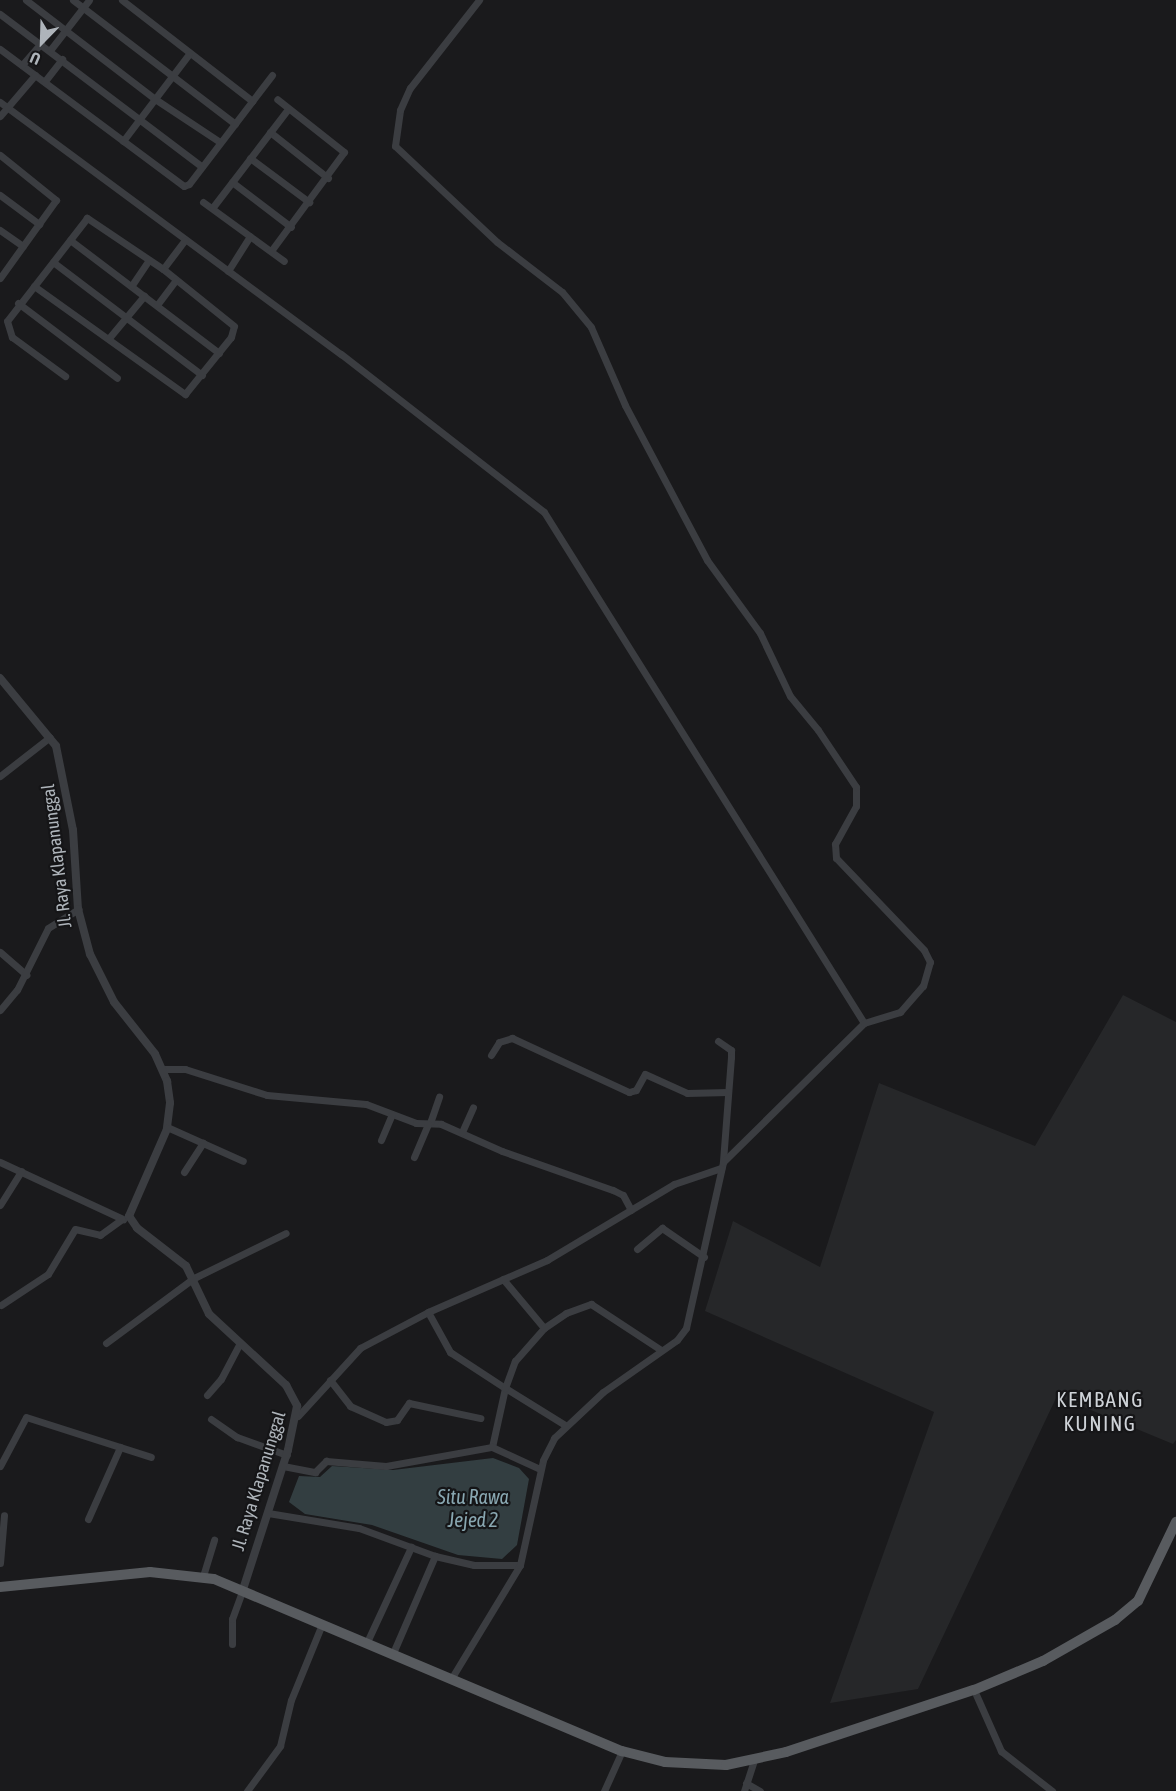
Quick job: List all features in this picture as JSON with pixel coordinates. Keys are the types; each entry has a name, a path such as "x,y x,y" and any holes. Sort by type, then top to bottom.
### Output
{"main road":[{"path":"0,1587 150,1572 203,1576 243,1589 621,1751 687,1765 754,1760 974,1690 1043,1661 1130,1608 1144,1591 1176,1522"}],"street":[{"path":"27,0 156,99 220,142"},
{"path":"73,0 235,124"},
{"path":"51,49 89,0"},
{"path":"122,0 252,101"},
{"path":"298,1416 360,1348 428,1312 547,1260 674,1184 722,1165 864,1023 900,1012 923,986 930,962 924,950 836,858 835,844 856,806 856,787 790,696 760,633 707,560 634,424 591,327 562,292 497,242 394,146 400,110 410,88 479,0"},
{"path":"0,14 51,49 140,121 202,167"},
{"path":"22,64 40,43"},
{"path":"0,49 183,186 202,167 272,75"},
{"path":"123,141 189,54"},
{"path":"45,81 62,59"},
{"path":"0,116 35,75"},
{"path":"272,251 328,178 344,152 277,99"},
{"path":"0,102 228,271 544,512 864,1023"},
{"path":"213,207 288,109"},
{"path":"270,132 328,178"},
{"path":"0,155 56,198 23,246 3,269 0,278"},
{"path":"250,158 309,202"},
{"path":"232,182 291,226"},
{"path":"0,195 39,224"},
{"path":"203,202 213,207 284,261"},
{"path":"34,286 184,393 219,353 234,326 163,269 90,219 84,219 53,262 18,303 7,321 11,336 65,376"},
{"path":"0,230 23,246"},
{"path":"228,271 250,236"},
{"path":"70,240 219,353"},
{"path":"163,269 184,240"},
{"path":"132,285 149,260"},
{"path":"53,262 202,375"},
{"path":"157,305 176,280"},
{"path":"109,338 144,296"},
{"path":"18,303 117,378"},
{"name":"Jl. Raya Klapanunggal","path":"0,678 50,737 62,765 73,830 78,909 98,973 163,1069 170,1103 167,1127 126,1217 137,1228 177,1257 194,1278 209,1314 286,1385 296,1400 298,1416 243,1589"},
{"path":"0,765 3,774 50,737"},
{"path":"0,1010 26,975 48,928 78,909"},
{"path":"0,952 26,975"},
{"path":"490,1055 502,1040 512,1038 625,1091 636,1090 645,1074 687,1093 728,1092"},
{"path":"451,1679 520,1565 540,1469 548,1447 565,1425 677,1340 686,1328 704,1257 722,1165 731,1050 718,1041"},
{"path":"163,1069 185,1069 267,1095 366,1104 392,1114 462,1132 502,1151 613,1190 623,1195 631,1210"},
{"path":"414,1157 439,1097"},
{"path":"462,1132 473,1107"},
{"path":"381,1140 392,1114"},
{"path":"167,1127 243,1161"},
{"path":"184,1172 203,1143"},
{"path":"0,1162 126,1217"},
{"path":"0,1205 21,1171"},
{"path":"1,1305 48,1274 75,1229 100,1235 126,1217"},
{"path":"638,1249 663,1228 704,1257"},
{"path":"106,1343 194,1278 286,1233"},
{"path":"503,1279 543,1328"},
{"path":"492,1447 505,1388 515,1361 543,1328 566,1313 591,1304 661,1350"},
{"path":"428,1312 450,1352 565,1425"},
{"path":"207,1395 221,1379 240,1343"},
{"path":"330,1380 350,1406 386,1422 397,1420 409,1403 480,1418"},
{"path":"0,1466 27,1417 151,1457"},
{"path":"212,1419 237,1437 287,1455"},
{"path":"88,1519 120,1447"},
{"path":"283,1466 315,1472 322,1461 386,1466 492,1447 540,1469"},
{"path":"267,1513 359,1528 435,1556 474,1565 520,1565"},
{"path":"0,1563 4,1515"},
{"path":"203,1576 214,1540"},
{"path":"367,1642 411,1547"},
{"path":"393,1653 435,1556"},
{"path":"232,1644 232,1619 243,1589"},
{"path":"247,1791 280,1746 291,1700 322,1624"},
{"path":"974,1690 1001,1751 1052,1791"},
{"path":"604,1791 621,1751"},
{"path":"744,1791 754,1760"},
{"path":"746,1783 760,1791"}],"shaded area":[{"path":"1123,995 1176,1022 1176,1440 1173,1444 1057,1396 918,1689 830,1703 934,1412 705,1311 733,1221 820,1267 879,1083 1035,1146"}],"water":[{"name":"Situ Rawa Jejed 2","path":"493,1458 519,1468 529,1479 517,1545 502,1559 458,1555 372,1525 305,1514 289,1502 299,1476 320,1477 332,1466 393,1470"}],"district":[{"name":"KEMBANG KUNING","path":"1100,1411"}]}
